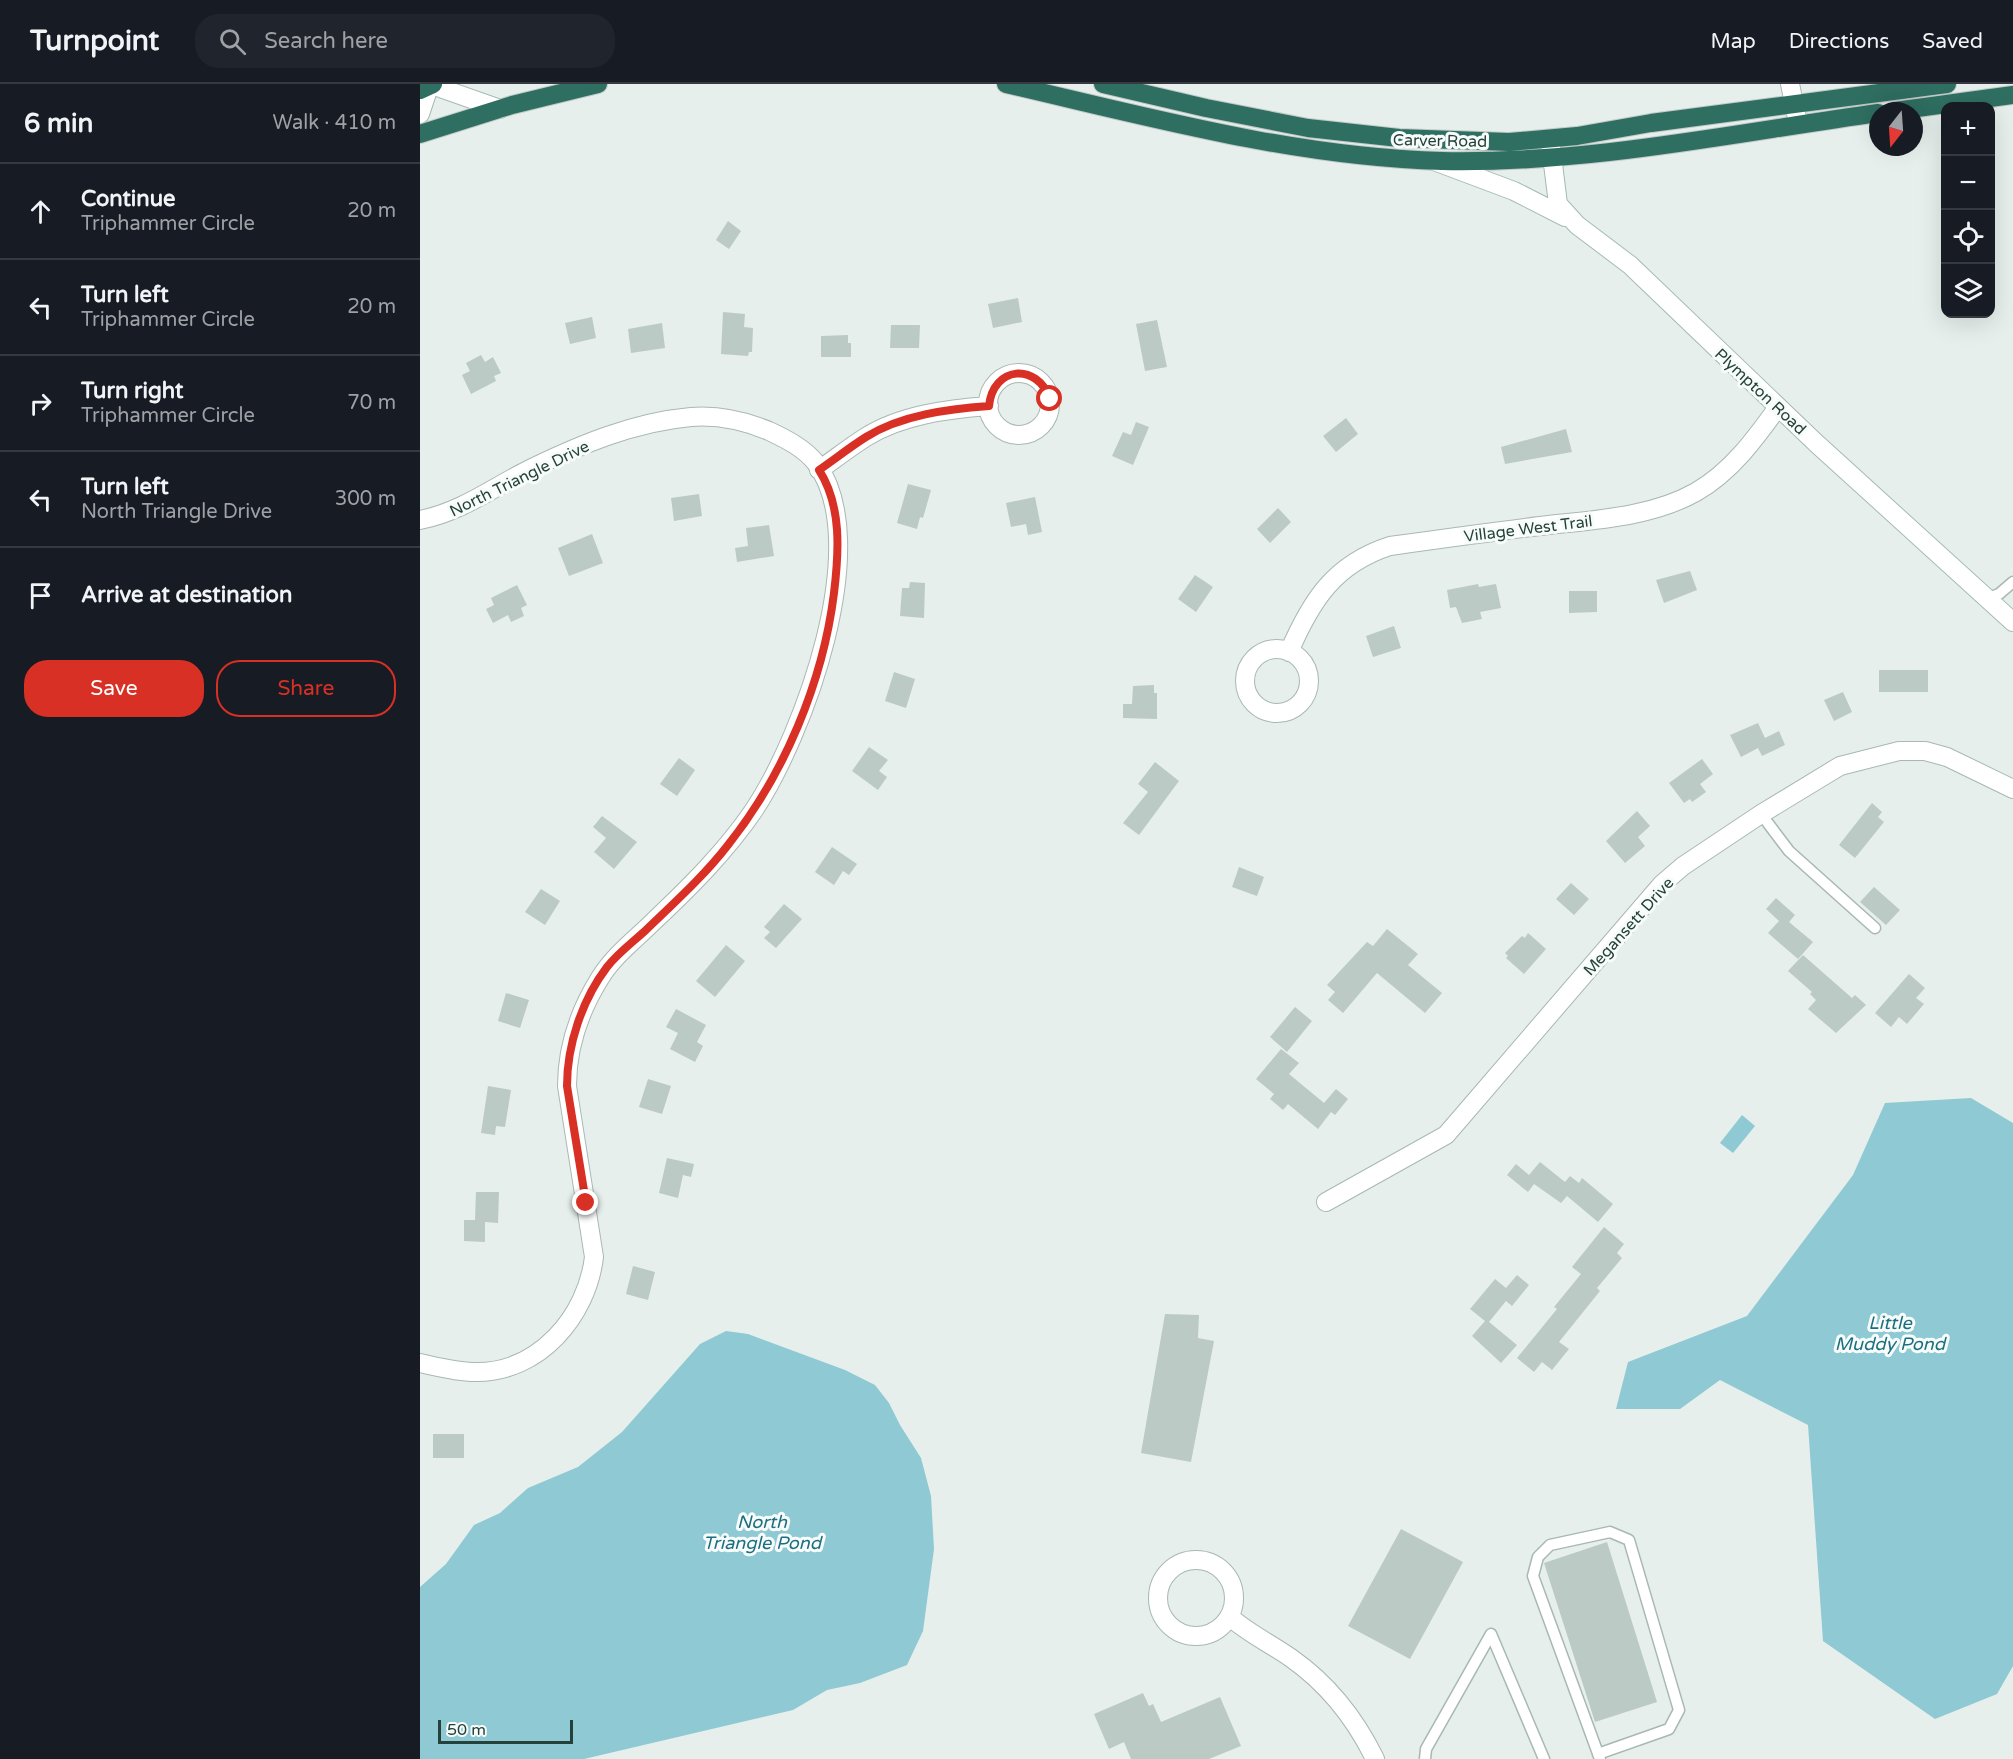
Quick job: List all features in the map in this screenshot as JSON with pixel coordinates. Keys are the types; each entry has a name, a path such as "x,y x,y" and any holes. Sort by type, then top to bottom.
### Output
{"highway":[{"path":"420,90 431,84"},
{"path":"420,134 500,109 598,84"},
{"name":"Carver Road","path":"1006,84 1273,142 1371,157 1431,160 1551,149 1630,149 1869,114"},
{"name":"Carver Road","path":"1103,84 1217,111 1331,131 1551,149 1651,123 1947,84"},
{"path":"1923,107 2013,95"}],"street":[{"path":"420,114 431,84 500,109"},
{"path":"1790,84 1796,104 1798,123"},
{"name":"Plympton Road","path":"1551,149 1558,204 1577,225 1630,265 1778,407 2013,622"},
{"path":"1431,160 1524,196 1553,209 1577,225"},
{"path":"819,470 868,436 916,417 955,409 989,406"},
{"name":"Village West Trail","path":"1289,652 1318,596 1342,572 1371,552 1390,546 1613,517 1680,500 1708,484 1731,464 1750,445 1778,407"},
{"name":"North Triangle Drive","path":"420,520 450,513 527,471 584,445 668,420 717,418 760,427 799,447 819,470 831,498 837,531 832,607 815,677 781,761 760,801 727,847 701,876 607,968 589,997 575,1031 567,1069 567,1086 594,1257 590,1281 580,1306 556,1338 508,1366 475,1372 420,1363"},
{"name":"Megansett Drive","path":"1326,1202 1446,1135 1662,884 1683,866 1761,814 1840,766 1899,751 1925,752 1947,757 2013,789"},
{"path":"1198,1560 1213,1564 1226,1574 1233,1587 1234,1602 1230,1617 1219,1629 1205,1635 1190,1636 1176,1630 1165,1619 1159,1605 1159,1590 1165,1576 1183,1562 1198,1560"},
{"path":"1230,1617 1291,1658 1326,1688 1353,1720 1375,1759"}],"lane":[{"path":"1986,599 1999,594 2013,582"},
{"path":"1761,814 1789,851 1875,928"},
{"path":"1610,1532 1629,1540 1679,1710 1669,1729 1599,1757 1533,1576 1538,1557 1550,1545 1610,1532"},
{"path":"1425,1759 1426,1749 1491,1634 1544,1759"}],"water":[{"name":"Little Muddy Pond","path":"1971,1098 2013,1123 2013,1666 1997,1694 1935,1719 1823,1641 1808,1425 1720,1380 1680,1409 1616,1409 1628,1362 1747,1316 1853,1175 1885,1103"},
{"path":"1742,1115 1755,1126 1733,1153 1720,1143"},
{"name":"North Triangle Pond","path":"726,1331 748,1334 845,1370 875,1385 889,1403 921,1458 931,1496 934,1549 923,1631 907,1665 860,1683 827,1690 793,1710 584,1759 420,1759 420,1587 446,1564 474,1525 500,1513 528,1488 578,1467 622,1432 700,1344"}],"building":[{"path":"728,221 741,231 729,249 716,240"},
{"path":"1018,298 1022,322 993,328 988,304"},
{"path":"723,312 745,314 744,327 753,328 752,352 749,352 748,356 721,354"},
{"path":"592,317 596,338 570,344 565,323"},
{"path":"1157,320 1167,367 1145,371 1136,324"},
{"path":"662,323 665,348 631,353 628,329"},
{"path":"891,325 920,325 919,348 890,348"},
{"path":"848,335 848,343 851,343 851,357 821,357 821,336"},
{"path":"481,355 485,362 493,357 501,373 494,376 496,381 471,394 462,375 470,371 466,363"},
{"path":"1346,418 1358,434 1336,452 1323,436"},
{"path":"1136,422 1149,427 1133,465 1112,456 1123,432 1131,435"},
{"path":"1566,429 1572,452 1505,464 1501,447"},
{"path":"908,484 931,490 923,518 920,517 917,529 897,523"},
{"path":"699,494 702,516 674,521 671,498"},
{"path":"1035,497 1042,532 1028,535 1026,524 1011,527 1006,503"},
{"path":"1278,508 1291,522 1270,543 1257,529"},
{"path":"769,525 774,556 737,562 735,548 748,546 746,528"},
{"path":"592,534 603,563 569,576 558,548"},
{"path":"1690,571 1697,590 1664,603 1656,580"},
{"path":"1195,575 1213,587 1196,612 1178,599"},
{"path":"910,582 925,583 924,618 900,616 902,588 909,588"},
{"path":"1478,584 1479,587 1496,584 1501,608 1480,612 1482,619 1462,623 1456,607 1450,608 1447,590"},
{"path":"517,585 527,605 521,608 524,616 511,622 508,615 493,623 486,609 494,605 491,598"},
{"path":"1569,591 1597,591 1597,612 1569,613"},
{"path":"1394,626 1401,648 1373,657 1366,636"},
{"path":"1879,670 1928,670 1928,692 1879,692"},
{"path":"894,672 915,679 906,708 885,701"},
{"path":"1154,685 1154,693 1157,693 1157,719 1123,718 1123,704 1132,704 1133,686"},
{"path":"1843,692 1852,712 1834,721 1824,700"},
{"path":"1758,723 1765,738 1779,731 1785,745 1762,756 1758,748 1741,757 1730,735"},
{"path":"869,747 888,760 879,771 887,777 878,790 852,771"},
{"path":"679,758 695,770 677,796 660,784"},
{"path":"1702,759 1713,774 1700,784 1706,792 1692,802 1690,799 1684,803 1669,783"},
{"path":"1155,762 1179,781 1139,835 1123,823 1148,792 1138,784"},
{"path":"1872,803 1882,812 1878,817 1884,822 1855,858 1839,845"},
{"path":"1637,811 1650,826 1638,837 1645,846 1625,863 1606,841"},
{"path":"602,816 637,842 614,869 594,852 606,838 593,827"},
{"path":"832,847 857,864 849,875 843,871 834,885 815,872"},
{"path":"1239,867 1264,877 1257,896 1232,887"},
{"path":"1571,883 1589,899 1574,915 1556,899"},
{"path":"1874,887 1900,910 1886,925 1860,902"},
{"path":"541,889 560,901 545,925 525,912"},
{"path":"1776,898 1795,915 1789,922 1813,942 1798,959 1768,933 1779,921 1766,909"},
{"path":"784,904 802,919 776,948 764,938 770,932 764,927"},
{"path":"1387,929 1418,954 1408,965 1442,993 1425,1013 1377,973 1343,1013 1328,1000 1335,992 1327,985 1367,942 1373,946"},
{"path":"1528,933 1546,949 1524,974 1506,958 1508,956 1505,953 1522,936 1525,938"},
{"path":"726,945 745,961 715,997 696,981"},
{"path":"1803,955 1852,998 1855,995 1866,1005 1836,1033 1808,1009 1816,1000 1810,994 1812,992 1788,971"},
{"path":"1909,974 1925,988 1916,998 1924,1004 1907,1024 1899,1017 1891,1027 1875,1013"},
{"path":"506,993 529,1000 520,1028 498,1021"},
{"path":"1295,1007 1312,1021 1287,1052 1270,1037"},
{"path":"676,1009 706,1025 697,1042 703,1046 695,1062 670,1049 678,1033 666,1027"},
{"path":"1281,1049 1299,1063 1289,1074 1324,1103 1336,1089 1348,1099 1335,1115 1331,1112 1318,1129 1288,1104 1283,1110 1270,1099 1274,1094 1256,1079"},
{"path":"648,1079 671,1086 662,1114 639,1107"},
{"path":"488,1086 511,1090 505,1127 496,1126 495,1135 481,1133"},
{"path":"667,1158 694,1164 691,1177 683,1175 678,1198 659,1193"},
{"path":"1540,1162 1565,1182 1570,1176 1579,1183 1582,1178 1613,1204 1598,1222 1567,1196 1561,1203 1534,1184 1528,1192 1507,1175 1516,1164 1529,1175"},
{"path":"476,1192 499,1192 498,1223 485,1222 485,1242 464,1241 464,1220 475,1220"},
{"path":"1604,1227 1624,1244 1617,1253 1622,1258 1597,1288 1600,1291 1559,1342 1569,1349 1552,1370 1542,1362 1534,1372 1517,1358 1557,1309 1554,1307 1581,1274 1572,1267"},
{"path":"633,1266 655,1272 648,1300 626,1294"},
{"path":"1517,1275 1529,1285 1512,1306 1506,1301 1489,1322 1517,1345 1501,1363 1472,1336 1485,1321 1470,1309 1495,1279 1506,1288"},
{"path":"1165,1314 1199,1315 1198,1338 1214,1341 1191,1462 1141,1453"},
{"path":"433,1434 464,1434 464,1458 433,1458"},
{"path":"1401,1529 1463,1562 1410,1659 1348,1626"},
{"path":"1607,1542 1657,1702 1595,1722 1544,1563"},
{"path":"1143,1693 1149,1706 1153,1704 1161,1722 1220,1697 1241,1746 1209,1759 1131,1759 1124,1742 1109,1749 1094,1714"}],"route":[{"path":"586,1203 570,1120 567,1086 567,1069 575,1031 589,997 607,968 618,954 646,930 727,847 754,810 778,768 815,677 832,607 837,531 834,506 819,470 868,436 916,417 955,409 989,406 994,387 1001,379 1011,374 1031,376 1040,381 1050,399"}]}
